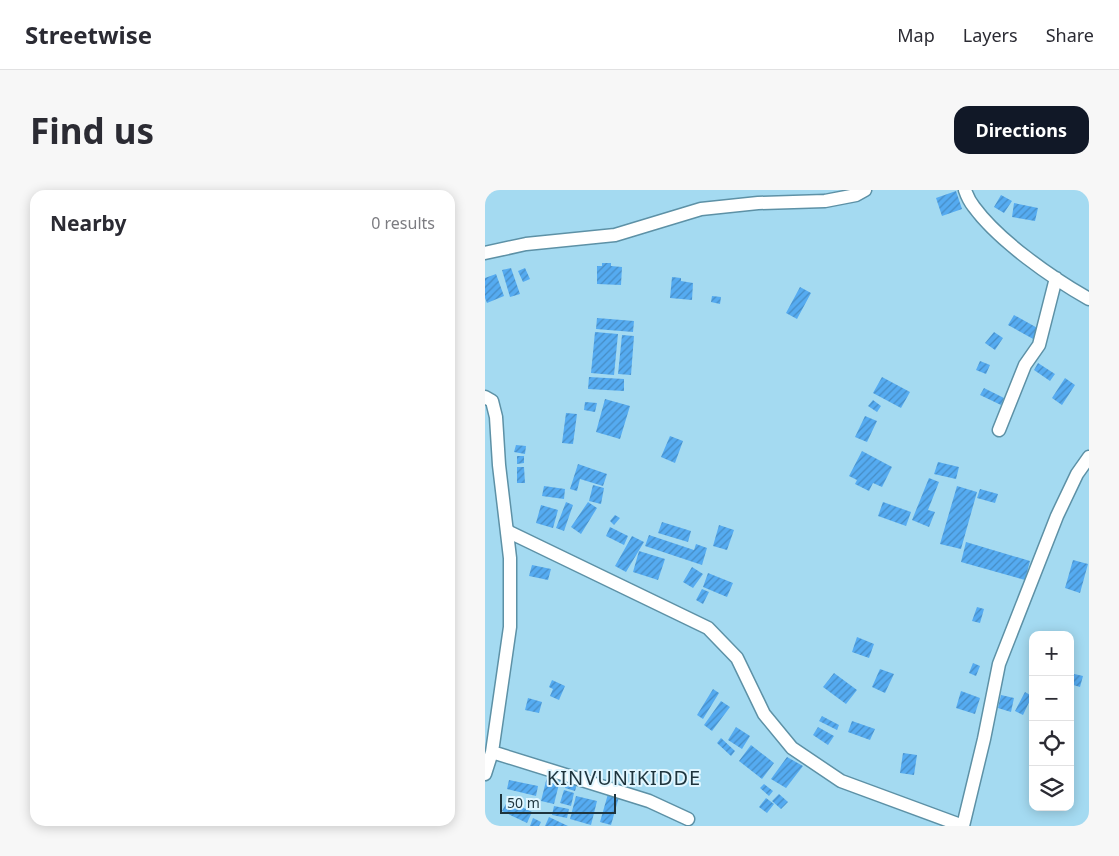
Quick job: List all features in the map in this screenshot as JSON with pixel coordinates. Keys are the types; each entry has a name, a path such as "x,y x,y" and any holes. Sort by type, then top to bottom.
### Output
{"street":[{"path":"485,253 526,244 615,235 701,209 758,203 825,201 856,195 865,190"},
{"path":"965,190 973,207 1005,240 1056,278 1089,299"},
{"path":"999,430 1025,366 1039,345 1056,278"},
{"path":"485,397 492,401 496,417 499,465 510,558 510,627 492,752 485,774"},
{"path":"507,529 509,532 708,628 737,658 764,714 791,748 841,781 963,826 999,664 1057,516 1077,474 1089,457"},
{"path":"492,752 649,801 688,819"}],"building":[{"path":"956,191 962,209 942,216 936,198"},
{"path":"1001,195 1012,201 1004,213 994,207"},
{"path":"1014,203 1038,208 1035,221 1012,217"},
{"path":"602,263 611,263 611,266 622,267 621,285 597,284 597,266 602,266"},
{"path":"511,268 520,294 510,297 502,270"},
{"path":"525,268 530,279 523,282 518,271"},
{"path":"496,274 504,296 487,303 485,298 485,278"},
{"path":"672,277 681,278 681,281 693,283 692,300 670,298"},
{"path":"800,287 811,293 797,319 786,313"},
{"path":"712,296 721,297 720,304 711,302"},
{"path":"1014,315 1041,330 1035,340 1008,325"},
{"path":"597,318 634,321 633,332 596,329"},
{"path":"595,332 618,334 614,375 591,373"},
{"path":"994,332 1003,338 995,350 985,343"},
{"path":"622,335 634,336 631,375 618,374"},
{"path":"980,361 990,365 986,374 976,370"},
{"path":"1038,363 1055,374 1050,381 1034,370"},
{"path":"589,377 624,379 624,391 588,389"},
{"path":"882,377 910,392 901,408 873,393"},
{"path":"1065,378 1075,385 1062,405 1052,398"},
{"path":"984,388 1004,398 1001,405 980,395"},
{"path":"605,399 630,406 620,439 596,432"},
{"path":"873,400 881,406 877,412 868,406"},
{"path":"585,402 597,403 595,412 584,410"},
{"path":"566,413 577,414 573,444 562,443"},
{"path":"865,416 877,421 867,442 855,437"},
{"path":"670,436 683,441 675,463 661,457"},
{"path":"516,445 526,446 525,454 514,452"},
{"path":"862,451 892,467 882,487 873,483 869,491 855,484 857,480 849,476"},
{"path":"517,456 524,456 524,463 517,464"},
{"path":"938,462 959,467 956,479 934,474"},
{"path":"578,464 607,474 603,486 580,479 577,491 570,489"},
{"path":"517,467 524,467 525,483 517,483"},
{"path":"929,478 939,482 928,510 935,512 929,527 912,520"},
{"path":"593,485 604,488 601,504 589,501"},
{"path":"544,486 565,489 564,499 542,496"},
{"path":"957,486 977,492 961,549 940,544"},
{"path":"980,489 998,494 995,503 977,498"},
{"path":"566,502 573,505 564,531 556,528"},
{"path":"588,502 597,508 581,534 571,527"},
{"path":"883,502 911,512 906,526 878,516"},
{"path":"541,505 558,510 553,528 536,523"},
{"path":"615,515 620,518 614,525 610,521"},
{"path":"662,522 691,531 688,542 658,533"},
{"path":"719,525 734,530 727,550 713,546"},
{"path":"610,527 628,536 624,545 606,536"},
{"path":"649,535 694,550 696,544 707,548 702,565 645,546"},
{"path":"632,536 644,542 626,572 615,566"},
{"path":"966,542 1030,561 1025,580 961,562"},
{"path":"639,551 665,559 658,580 633,572"},
{"path":"1073,560 1088,564 1080,593 1065,588"},
{"path":"532,565 551,569 548,580 529,576"},
{"path":"692,567 703,574 693,588 683,582"},
{"path":"708,573 733,583 727,597 703,587"},
{"path":"702,589 709,592 703,604 696,600"},
{"path":"977,607 984,609 980,623 972,621"},
{"path":"857,637 874,644 869,658 852,652"},
{"path":"973,663 980,666 976,676 969,673"},
{"path":"880,669 894,674 885,693 872,687"},
{"path":"834,673 857,690 846,704 823,687"},
{"path":"1074,674 1083,676 1080,687 1074,685"},
{"path":"552,680 565,686 559,700 550,696 553,689 549,687"},
{"path":"713,689 719,693 703,719 697,715"},
{"path":"961,691 980,698 975,714 956,708"},
{"path":"1025,692 1029,694 1029,702 1023,715 1015,711"},
{"path":"1001,695 1014,698 1011,712 998,708"},
{"path":"528,698 542,702 539,713 525,710"},
{"path":"721,701 730,707 712,731 704,725"},
{"path":"822,716 839,725 837,730 819,721"},
{"path":"852,721 875,729 870,740 848,732"},
{"path":"736,727 750,736 742,749 728,740"},
{"path":"818,727 834,736 828,745 813,735"},
{"path":"721,738 735,751 731,756 717,743"},
{"path":"751,745 774,763 762,779 739,761"},
{"path":"903,753 917,755 914,775 900,773"},
{"path":"787,757 803,766 786,788 771,779"},
{"path":"547,777 560,780 554,804 541,801"},
{"path":"569,777 578,780 575,791 565,788"},
{"path":"509,780 538,786 536,796 507,789"},
{"path":"764,784 773,791 769,796 760,788"},
{"path":"564,790 574,793 571,806 560,803"},
{"path":"608,794 619,797 611,825 600,822"},
{"path":"779,794 788,802 781,809 772,801"},
{"path":"576,796 597,801 591,825 570,819"},
{"path":"766,798 774,804 767,813 759,807"},
{"path":"508,800 532,812 527,823 502,811"},
{"path":"554,806 569,809 567,818 552,815"},
{"path":"549,817 568,826 545,826"},
{"path":"533,818 541,822 539,826 530,826"}],"district":[{"name":"KINVUNIKIDDE","path":"624,778"}]}
